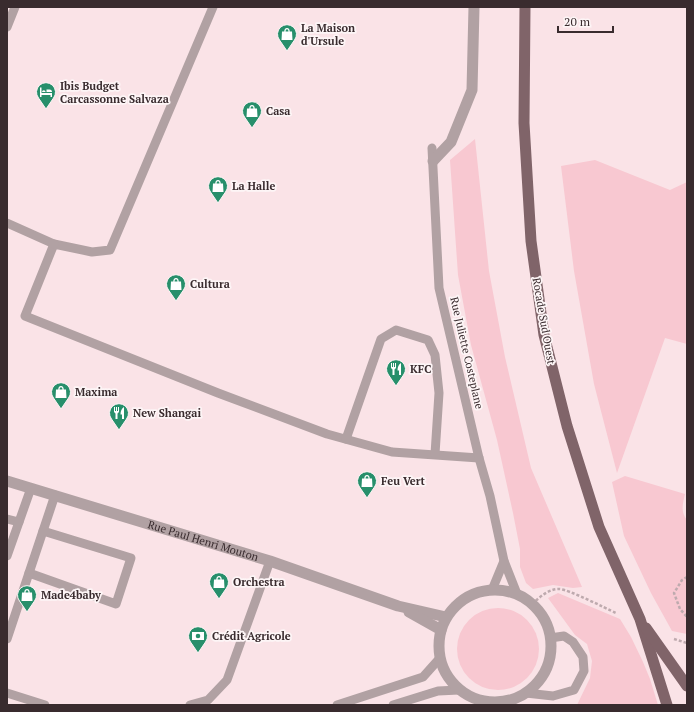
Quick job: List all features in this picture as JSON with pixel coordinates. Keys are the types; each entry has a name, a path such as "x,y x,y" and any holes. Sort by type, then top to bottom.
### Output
{"main road":[{"name":"Rocade Sud Ouest","path":"526,7 524,131 531,241 544,335 567,426 599,527 640,619 668,705"},
{"name":"Rocade Sud Ouest","path":"640,619 687,686"}],"street":[{"path":"432,161 450,142 472,90 474,7"},
{"name":"Rue Paul Henri Mouton","path":"7,481 270,561 398,606 446,617"},
{"path":"492,590 516,594 532,604 542,616 549,630 551,647 549,663 542,677 526,693 510,702 495,704 481,703 459,690 447,676 440,658 438,644 441,630 446,617 456,605 469,596 492,590"},
{"name":"Rue Paul Henri Mouton","path":"398,606 441,630"}],"lane":[{"path":"7,27 15,7"},
{"path":"7,223 54,244 92,252 110,250 213,7"},
{"name":"Rue Juliette Costeplane","path":"432,148 439,288 479,458 490,496 504,561 516,594"},
{"path":"54,244 25,316 218,393 327,434 392,452 479,458"},
{"path":"346,439 381,339 396,330 428,340 435,355 439,393 435,454"},
{"path":"7,556 31,488"},
{"path":"7,639 56,495"},
{"path":"7,519 19,522"},
{"path":"29,574 116,604 130,558 43,531"},
{"path":"190,705 208,700 227,680 270,561"},
{"path":"492,590 504,561"},
{"path":"526,693 553,696 574,690 584,671 583,657 573,642 564,636 550,638"},
{"path":"337,705 423,678 440,658"},
{"path":"393,705 438,690 459,690"},
{"path":"7,693 45,705"}],"path":[{"path":"687,577 682,580 674,593 680,609 687,617"},
{"path":"532,604 545,593 559,589 616,613"},
{"path":"674,639 687,642"}],"shaded area":[{"path":"475,139 489,271 505,357 531,468 582,587 573,588 553,585 533,589 526,583 520,567 520,549 513,513 497,440 471,345 458,275 450,160"},
{"path":"595,160 670,190 687,182 687,344 665,338 617,473 594,384 574,271 561,166"},
{"path":"625,476 685,494 683,501 683,514 687,520 687,634 672,631 651,593 624,536 612,482"},
{"path":"558,593 620,619 631,637 643,662 658,705 577,705 590,678 592,661 587,644 575,635 548,598"},
{"path":"498,608 514,611 527,620 536,633 539,649 536,665 527,678 514,687 498,690 482,687 469,678 460,665 457,649 460,633 469,620 482,611"}],"place":[{"name":"La Maison d'Ursule","path":"287,51"},
{"name":"Ibis Budget Carcassonne Salvaza","path":"46,109"},
{"name":"Casa","path":"252,128"},
{"name":"La Halle","path":"218,203"},
{"name":"Cultura","path":"176,301"},
{"name":"KFC","path":"396,386"},
{"name":"Maxima","path":"61,409"},
{"name":"New Shangai","path":"119,430"},
{"name":"Feu Vert","path":"367,498"},
{"name":"Orchestra","path":"219,599"},
{"name":"Made4baby","path":"27,612"},
{"name":"Crédit Agricole","path":"198,653"}]}
